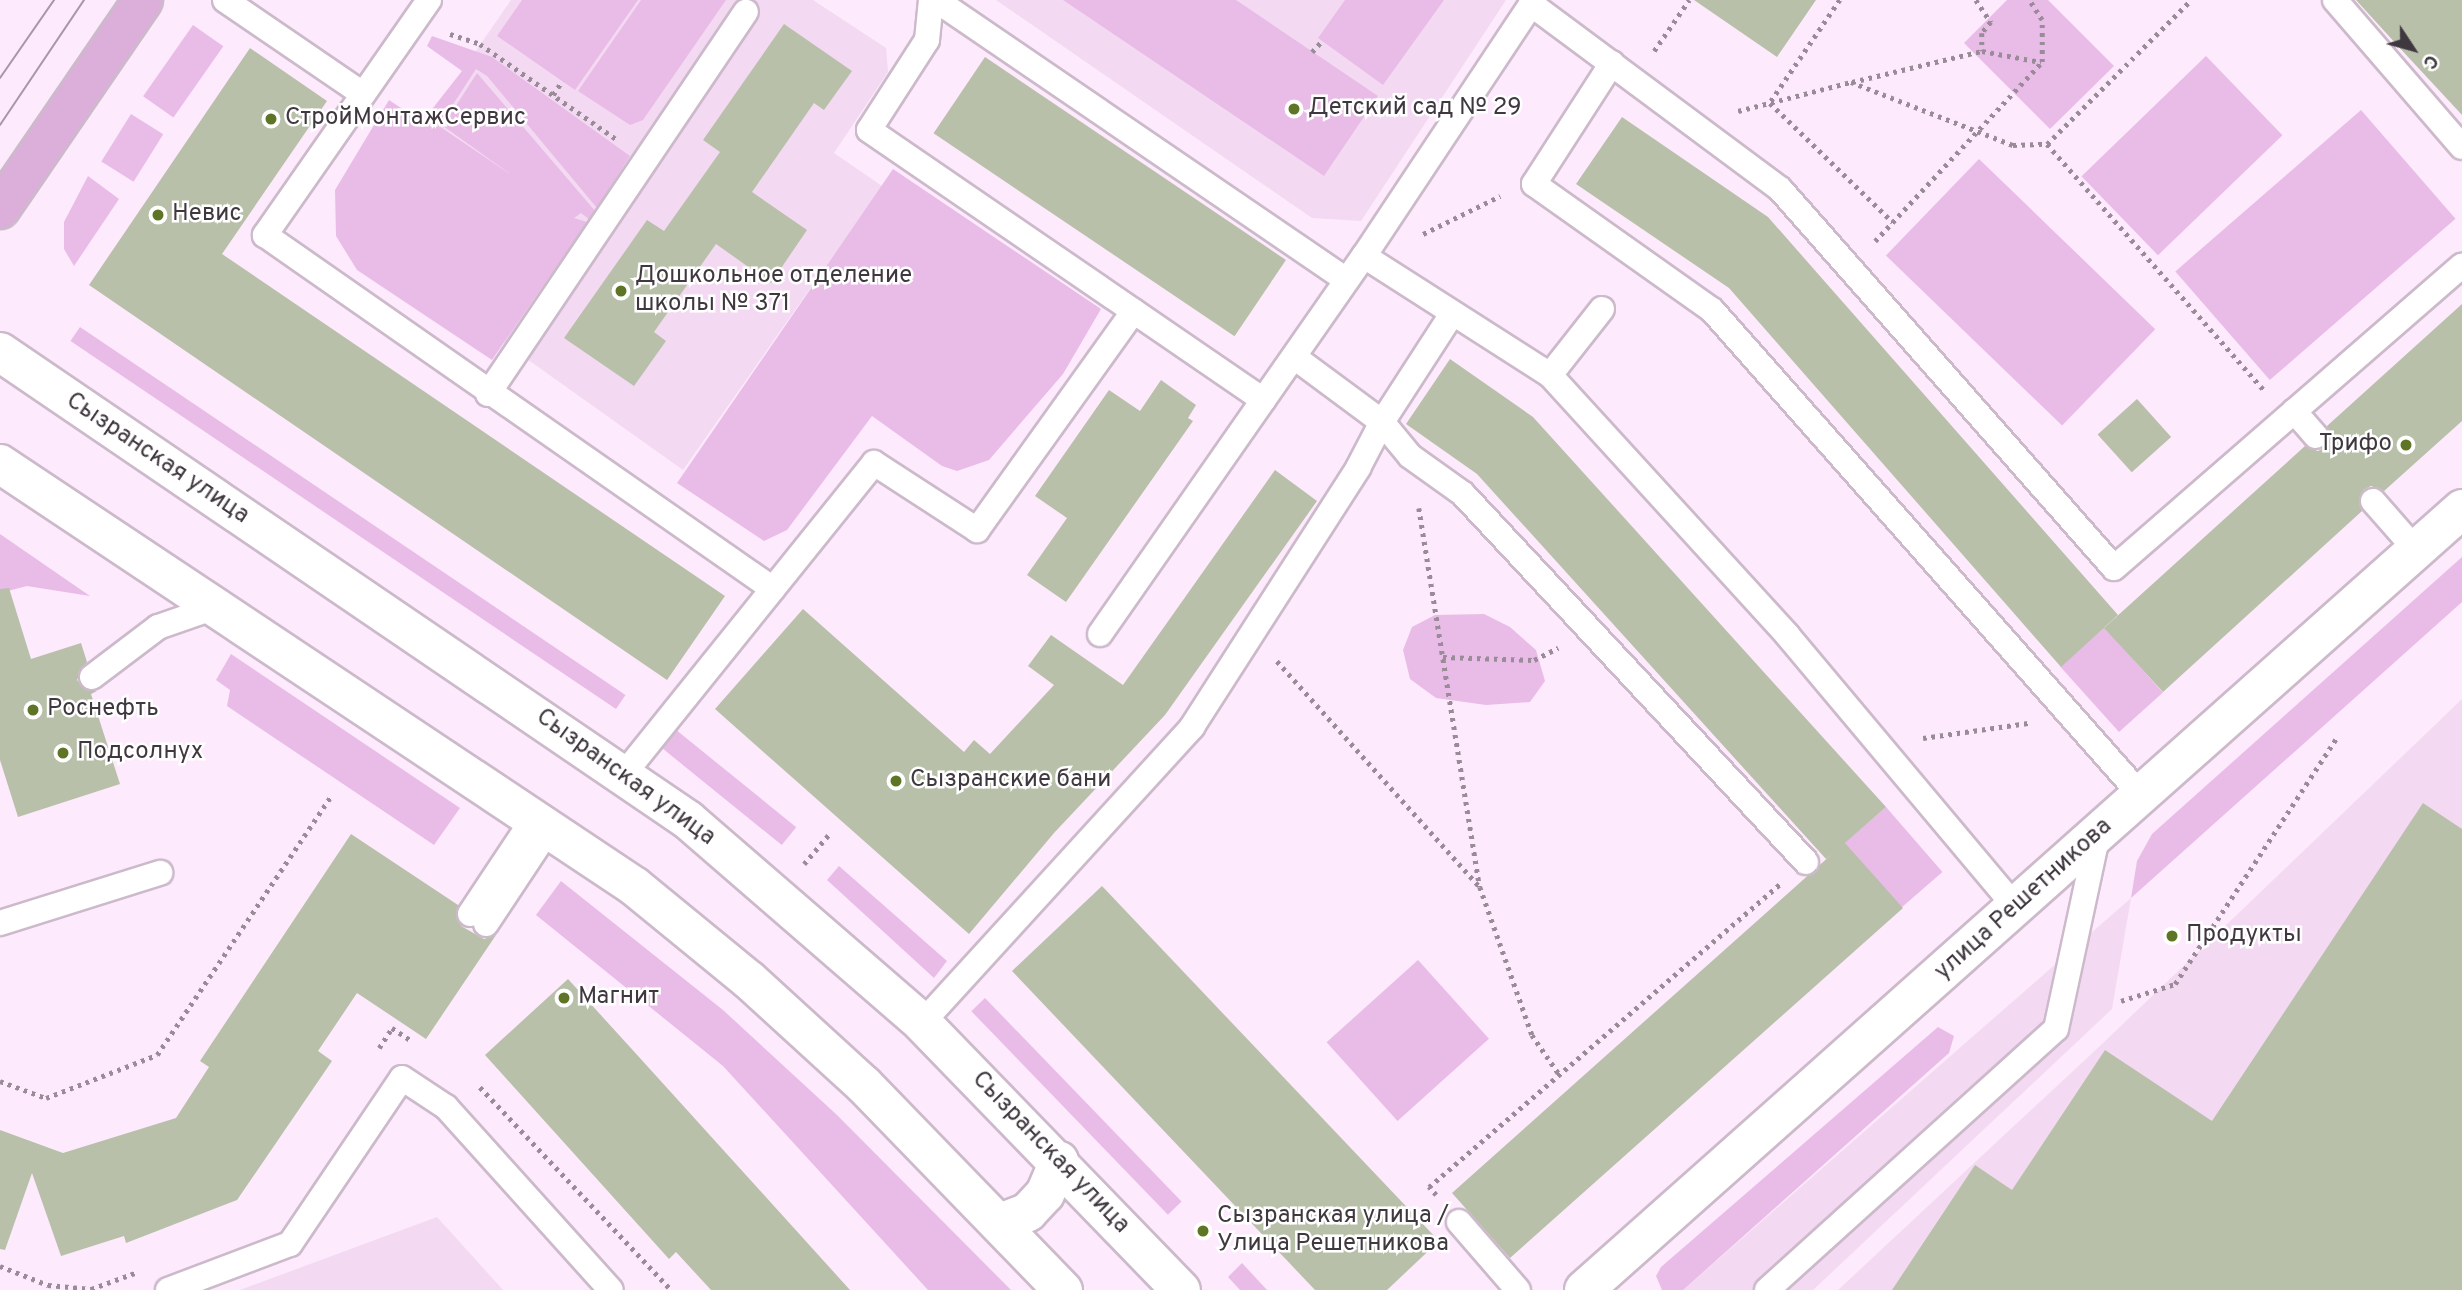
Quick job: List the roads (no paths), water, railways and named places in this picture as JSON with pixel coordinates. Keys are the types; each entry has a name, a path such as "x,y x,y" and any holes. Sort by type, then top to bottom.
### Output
{"main road":[{"path":"0,209 143,0"}],"street":[{"name":"Сызранская улица","path":"0,352 624,774 749,869 922,1023 1059,1161 1181,1290"},
{"path":"0,464 212,608 543,821 750,980 864,1085 1063,1290"},
{"name":"улица Решетникова","path":"1584,1290 2017,908 2462,509"},
{"path":"1000,1223 1028,1212 1045,1194 1059,1161"}],"lane":[{"path":"225,0 363,94"},
{"path":"429,0 265,235 488,394 773,589"},
{"path":"1264,400 869,130 927,40 933,0 1347,280"},
{"path":"2335,0 2462,147"},
{"path":"1100,634 1364,256 1532,2 1780,189 2114,568 2284,407 2462,265"},
{"path":"488,394 746,12"},
{"path":"1612,63 1534,184 1712,310 2141,795"},
{"path":"1364,256 1550,375 1788,636 1877,745 2017,908"},
{"path":"1550,375 1602,309"},
{"path":"624,774 874,463 977,530 1133,311"},
{"path":"922,1023 1192,727 1452,314"},
{"path":"1294,357 1382,422 1410,456 1463,494 1806,862"},
{"path":"2284,407 2316,436"},
{"path":"2373,501 2416,550"},
{"path":"92,677 158,627 212,608"},
{"path":"478,919 543,821"},
{"path":"1767,1290 2056,1029 2098,833"},
{"path":"0,923 160,873"},
{"path":"168,1290 290,1244 402,1078 446,1107 611,1290"},
{"path":"1459,1222 1518,1290"}],"tram line":[{"path":"0,78 54,0"},
{"path":"0,125 84,0"}],"place":[{"name":"Детский сад № 29","path":"1294,109"},
{"name":"СтройМонтажСервис","path":"271,119"},
{"name":"Невис","path":"158,215"},
{"name":"Дошкольное отделение школы № 371","path":"621,291"},
{"name":"Трифо","path":"2406,445"},
{"name":"Роснефть","path":"33,710"},
{"name":"Подсолнух","path":"63,753"},
{"name":"Сызранские бани","path":"896,781"},
{"name":"Продукты","path":"2172,936"},
{"name":"Магнит","path":"564,998"},
{"name":"Сызранская улица / Улица Решетникова","path":"1203,1231"}]}
